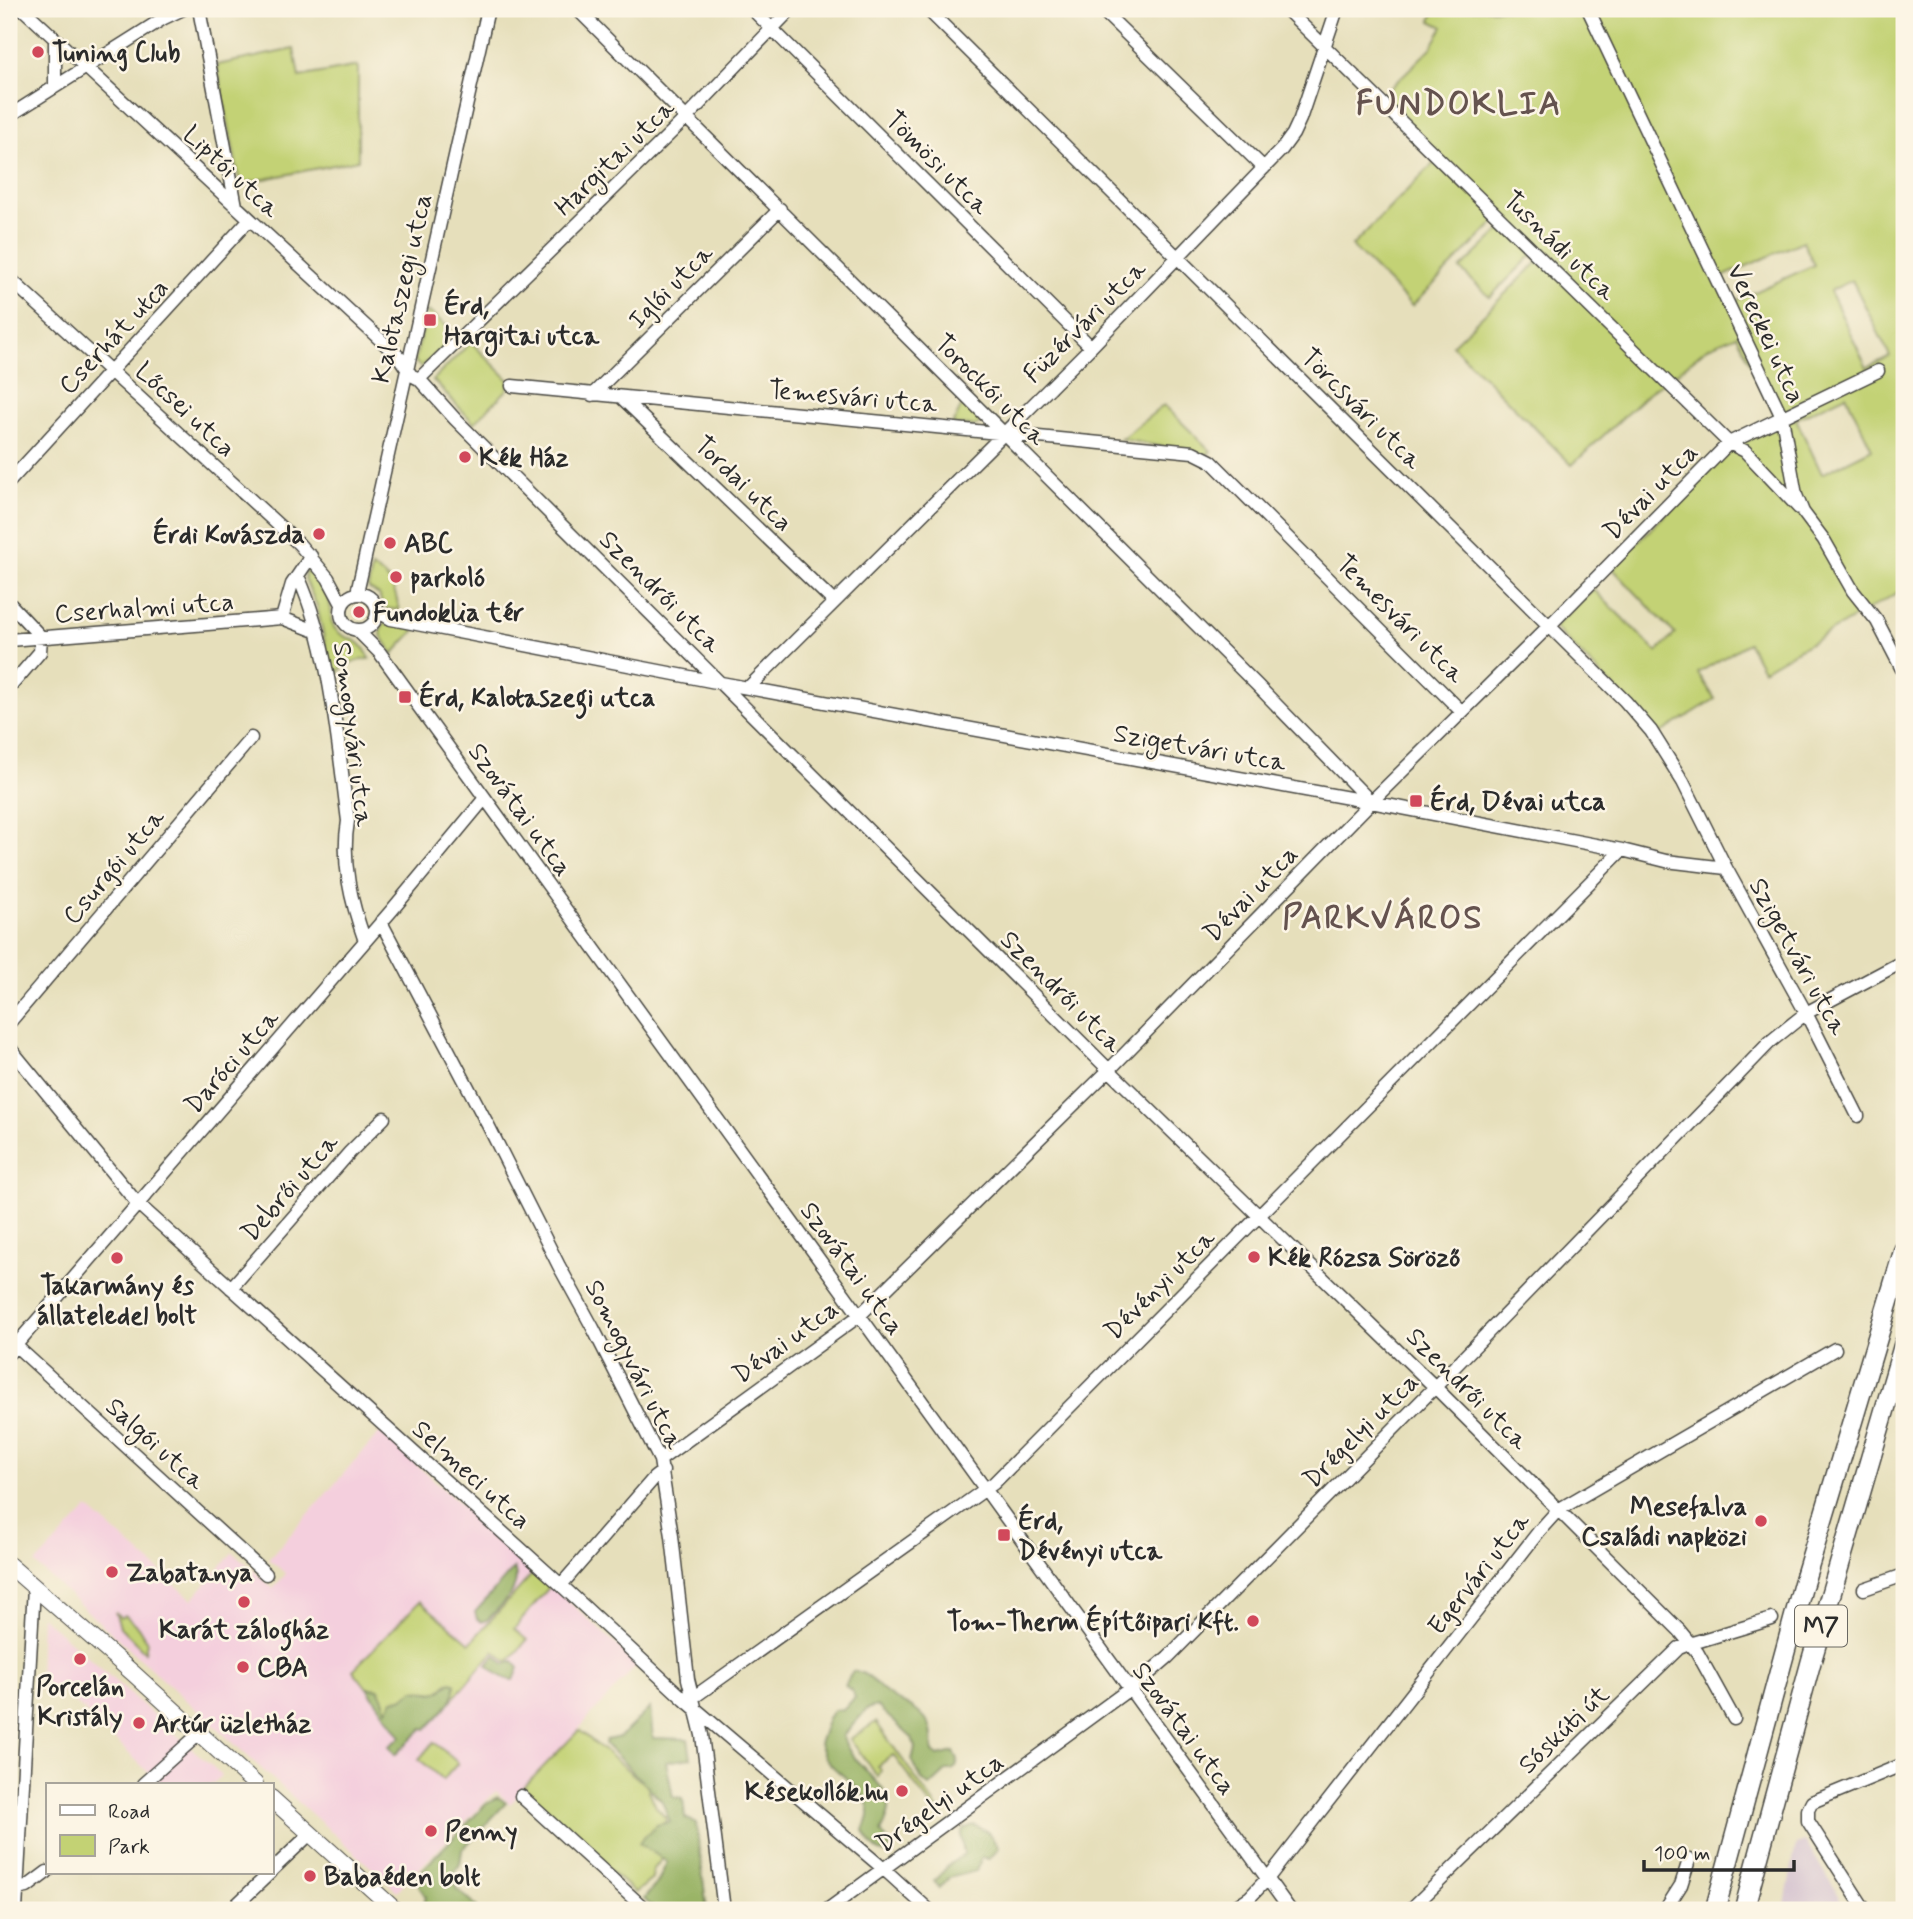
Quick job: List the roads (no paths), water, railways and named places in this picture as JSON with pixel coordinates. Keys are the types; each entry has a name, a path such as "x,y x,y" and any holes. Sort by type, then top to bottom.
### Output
{"highway":[{"name":"M7","path":"1715,1910 1803,1585 1904,1250"},
{"name":"M7","path":"1744,1910 1811,1662 1904,1344"}],"main road":[{"path":"9,1565 254,1783"},
{"path":"273,1800 395,1910"}],"street":[{"name":"Liptói utca","path":"23,9 399,357 406,369"},
{"path":"9,116 86,66 183,9"},
{"path":"199,9 236,206"},
{"name":"Kalotaszegi utca","path":"353,597 362,578 406,369 488,9"},
{"name":"Torockói utca","path":"577,9 1256,684 1371,802"},
{"name":"Tömösi utca","path":"752,9 1091,347"},
{"name":"Hargitai utca","path":"419,379 687,118 792,9"},
{"name":"Törcsvári utca","path":"927,9 1625,701 1651,731 1683,782 1726,868"},
{"path":"1101,9 1264,168"},
{"name":"Tusnádi utca","path":"1286,9 1378,96 1729,443 1745,451 1803,512"},
{"name":"Füzérvári utca","path":"748,688 1091,347 1282,149 1293,134 1337,9"},
{"name":"Vereckei utca","path":"1588,9 1782,417 1796,495 1803,512 1824,540 1853,591 1877,621 1904,673"},
{"path":"55,39 55,86"},
{"name":"Iglói utca","path":"592,394 780,209"},
{"name":"Cserhát utca","path":"9,482 249,220"},
{"name":"Lőcsei utca","path":"9,278 311,556 328,578 353,597"},
{"name":"Szendrői utca","path":"406,369 1109,1070 1435,1387 1679,1630 1697,1652 1734,1719"},
{"name":"Dévai utca","path":"562,1585 653,1478 661,1465 859,1316 1109,1070 1371,802 1729,443 1878,371"},
{"name":"Temesvári utca","path":"512,386 1193,452 1211,461 1462,712"},
{"name":"Tordai utca","path":"622,398 834,602"},
{"path":"282,618 289,593 311,556"},
{"name":"Somogyvári utca","path":"298,576 309,600 318,632 347,809 345,838 349,885 365,941"},
{"path":"353,597 374,600 377,611 372,624 380,653 358,630 344,623 340,612 353,597"},
{"path":"9,603 41,637 40,652 9,688"},
{"name":"Szigetvári utca","path":"377,611 391,619 721,683 1371,802 1622,850 1666,861 1726,868 1806,1013 1858,1116"},
{"name":"Cserhalmi utca","path":"9,640 282,618 318,632"},
{"name":"Szigetvári utca","path":"372,624 391,619"},
{"path":"358,630 372,624"},
{"name":"Szovátai utca","path":"380,653 1290,1910"},
{"name":"Csurgói utca","path":"9,1023 251,738"},
{"name":"Daróci utca","path":"12,1349 485,798"},
{"name":"Dévényi utca","path":"692,1703 986,1490 1262,1218 1622,850"},
{"name":"Somogyvári utca","path":"380,922 489,1127 661,1465 673,1536 684,1656 710,1788 724,1910"},
{"name":"Drégelyi utca","path":"827,1910 1129,1690 1168,1657 1770,1042 1806,1013 1904,961"},
{"name":"Selmeci utca","path":"9,1047 137,1203 692,1703 929,1910"},
{"name":"Debrői utca","path":"231,1288 350,1152 384,1118"},
{"name":"Salgói utca","path":"12,1349 266,1574"},
{"name":"Egervári utca","path":"1230,1910 1250,1896 1268,1878 1558,1510 1835,1349"},
{"path":"1864,1590 1904,1575"},
{"path":"16,1910 13,1890 34,1587"},
{"name":"Sóskúti út","path":"1410,1910 1679,1648 1772,1619"},
{"path":"144,1783 199,1734"},
{"path":"1865,1910 1808,1821 1808,1810 1812,1802 1904,1765"},
{"path":"521,1796 646,1910"},
{"path":"273,1870 311,1833"},
{"path":"1665,1910 1681,1885 1689,1860"},
{"path":"13,1890 27,1887 46,1873"},
{"path":"231,1910 269,1874"}],"place":[{"name":"Tuning Club","path":"38,52"},
{"name":"Érd, Hargitai utca","path":"430,320"},
{"name":"Kék Ház","path":"465,457"},
{"name":"Érdi Kovászda","path":"319,534"},
{"name":"ABC","path":"390,543"},
{"name":"parkoló","path":"396,577"},
{"name":"Fundoklia tér","path":"359,612"},
{"name":"Érd, Kalotaszegi utca","path":"405,697"},
{"name":"Érd, Dévai utca","path":"1416,801"},
{"name":"Kék Rózsa Söröző","path":"1254,1257"},
{"name":"Takarmány és állateledel bolt","path":"117,1258"},
{"name":"Mesefalva Családi napközi","path":"1761,1521"},
{"name":"Érd, Dévényi utca","path":"1004,1535"},
{"name":"Zabatanya","path":"112,1572"},
{"name":"Karát zálogház","path":"244,1602"},
{"name":"Tom-Therm Építőipari Kft.","path":"1253,1621"},
{"name":"Porcelán Kristály","path":"80,1659"},
{"name":"CBA","path":"243,1667"},
{"name":"Artúr üzletház","path":"139,1723"},
{"name":"Késekollók.hu","path":"902,1791"},
{"name":"Penny","path":"431,1831"},
{"name":"Babaéden bolt","path":"310,1876"}],"district":[{"name":"FUNDOKLIA","path":"1459,102"},
{"name":"PARKVÁROS","path":"1383,916"}]}
